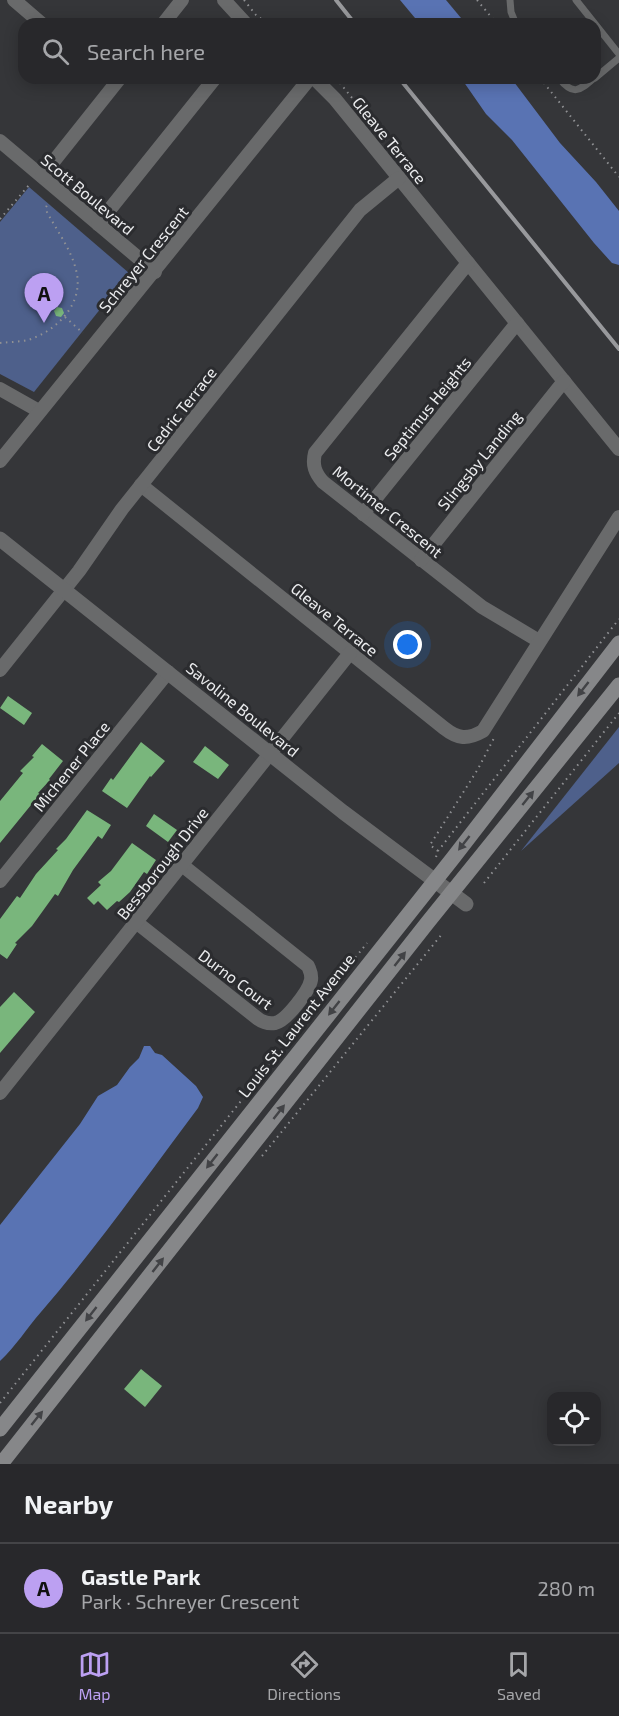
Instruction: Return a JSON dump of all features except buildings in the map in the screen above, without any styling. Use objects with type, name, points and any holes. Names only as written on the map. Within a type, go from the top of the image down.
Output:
[{"type":"main road","name":"Louis St. Laurent Avenue","points":[[0,1429],[435,880],[619,643]]},
{"type":"main road","points":[[1,1464],[619,685]]},
{"type":"street","points":[[14,0],[32,5]]},
{"type":"street","points":[[168,18],[182,0]]},
{"type":"street","points":[[224,0],[240,18]]},
{"type":"street","points":[[42,176],[111,84]]},
{"type":"street","points":[[98,224],[210,84]]},
{"type":"street","name":"Schreyer Crescent","points":[[0,461],[307,84]]},
{"type":"street","name":"Gleave Terrace","points":[[319,84],[335,99],[619,449]]},
{"type":"street","name":"Scott Boulevard","points":[[2,145],[155,272]]},
{"type":"street","name":"Cedric Terrace","points":[[0,670],[79,571],[122,509],[360,210],[399,178]]},
{"type":"street","name":"Mortimer Crescent","points":[[468,263],[315,453],[314,465],[316,475],[421,560],[482,607],[539,641]]},
{"type":"street","name":"Septimus Heights","points":[[363,514],[517,323]]},
{"type":"street","name":"Slingsby Landing","points":[[421,560],[564,381]]},
{"type":"street","points":[[0,389],[39,411]]},
{"type":"street","name":"Gleave Terrace","points":[[141,485],[453,734],[464,738],[483,731],[619,517]]},
{"type":"street","name":"Savoline Boulevard","points":[[0,539],[343,812],[466,904]]},
{"type":"street","name":"Bessborough Drive","points":[[0,1093],[5,1078],[136,922],[350,652]]},
{"type":"street","name":"Michener Place","points":[[0,881],[168,672]]},
{"type":"street","name":"Durno Court","points":[[136,922],[264,1023],[282,1020],[308,989],[312,974],[303,960],[182,865]]},
{"type":"lane","points":[[510,0],[514,18]]},
{"type":"lane","points":[[576,0],[590,18]]},
{"type":"lane","points":[[601,33],[619,56],[601,72]]},
{"type":"lane","points":[[563,84],[566,88],[576,90],[587,84]]},
{"type":"path","points":[[244,0],[260,18]]},
{"type":"path","points":[[477,0],[492,18]]},
{"type":"path","points":[[545,84],[619,177]]},
{"type":"path","points":[[0,219],[28,185]]},
{"type":"path","points":[[0,343],[29,340],[49,330],[65,317],[77,293],[78,279],[69,249],[48,212],[46,207],[49,202]]},
{"type":"path","points":[[65,317],[83,333]]},
{"type":"path","points":[[436,857],[438,851],[619,619]]},
{"type":"path","points":[[484,883],[619,713]]},
{"type":"path","points":[[438,851],[430,845],[478,769],[497,732]]},
{"type":"path","points":[[0,1403],[368,942]]},
{"type":"shaded area","points":[[400,0],[446,0],[461,18],[415,18]]},
{"type":"shaded area","points":[[465,84],[516,84],[560,143],[619,211],[619,265],[612,263],[594,243],[512,140],[486,114]]},
{"type":"shaded area","points":[[29,187],[129,273],[34,392],[0,374],[0,222]]},
{"type":"shaded area","points":[[619,727],[619,763],[521,851]]},
{"type":"shaded area","points":[[144,1046],[150,1046],[155,1053],[162,1055],[196,1086],[203,1097],[198,1108],[82,1262],[0,1361],[0,1225],[80,1124],[98,1096],[117,1085],[139,1058]]},
{"type":"railway","points":[[336,0],[350,18]]},
{"type":"railway","points":[[404,84],[619,349]]},
{"type":"place","name":"Gastle Park","points":[[44,323]]}]
